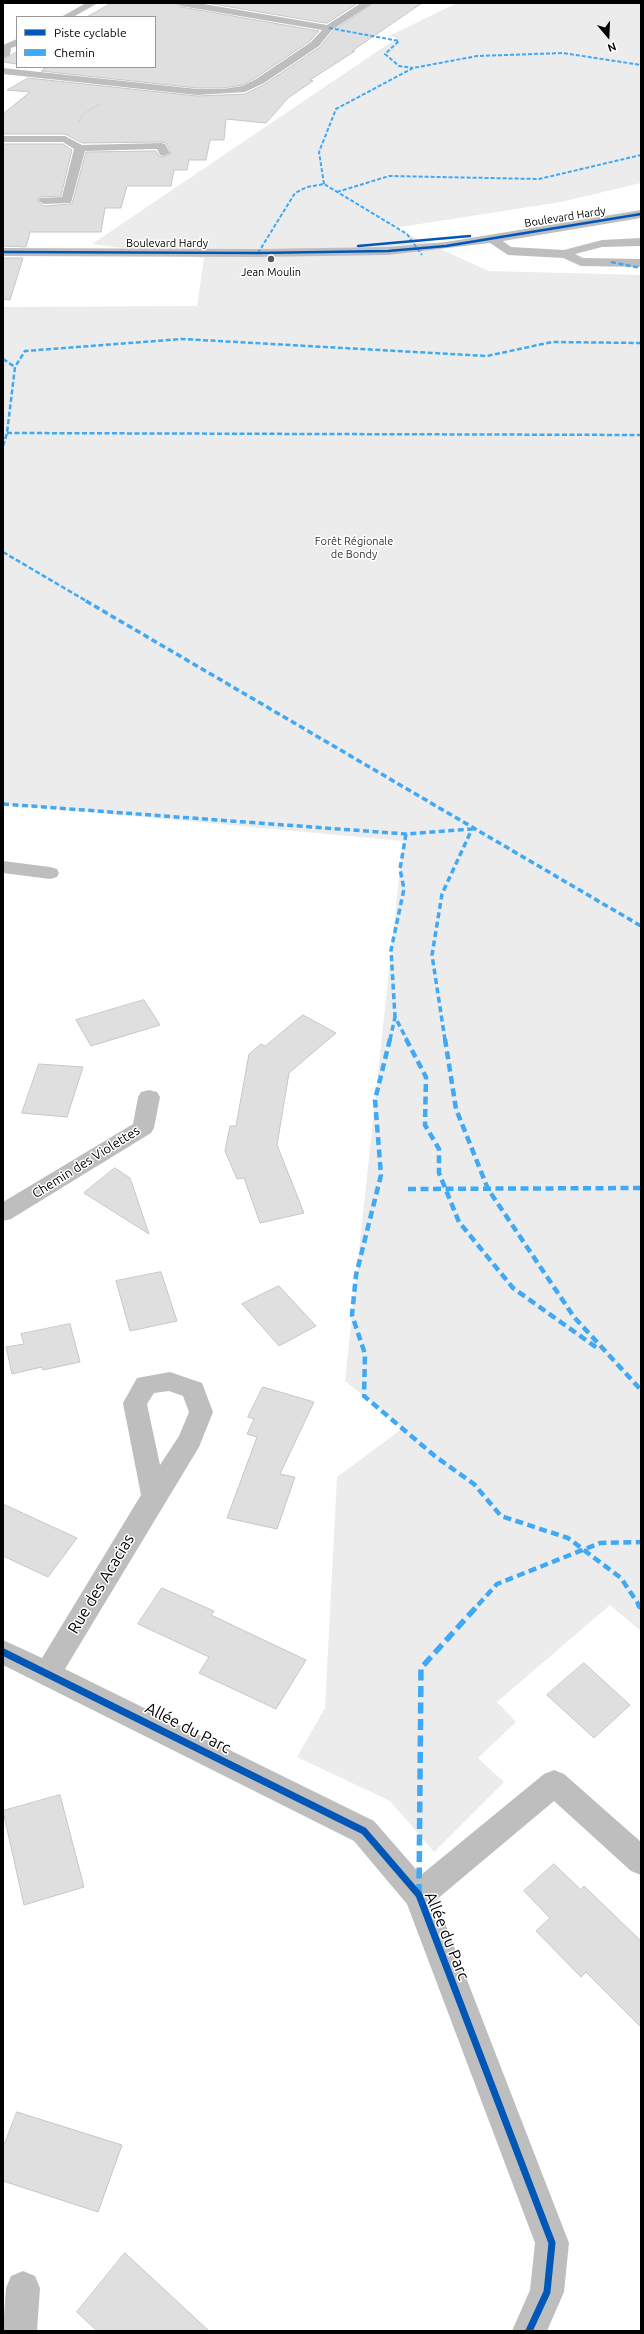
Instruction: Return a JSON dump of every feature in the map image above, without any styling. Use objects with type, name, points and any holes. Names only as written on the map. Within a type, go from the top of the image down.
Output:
[{"type":"street","points":[[68,16],[93,3]]},
{"type":"street","points":[[181,3],[329,28]]},
{"type":"street","points":[[3,71],[197,92],[223,92],[245,89],[297,57],[315,44],[329,28],[353,11],[368,3]]},
{"type":"street","points":[[4,50],[16,43]]},
{"type":"street","points":[[80,79],[92,71]]},
{"type":"street","points":[[3,139],[65,139],[80,148],[161,146],[164,153]]},
{"type":"street","points":[[44,200],[67,201],[80,148]]},
{"type":"street","name":"Boulevard Hardy","points":[[3,252],[332,252],[360,248],[491,238],[547,232],[641,214]]},
{"type":"street","points":[[491,238],[508,250],[565,254],[581,262],[641,263]]},
{"type":"street","points":[[565,254],[579,248],[625,240],[641,242]]},
{"type":"street","points":[[3,867],[50,873]]},
{"type":"street","name":"Chemin des Violettes","points":[[3,1213],[143,1128],[149,1097]]},
{"type":"street","name":"Rue des Acacias","points":[[48,1673],[154,1496]]},
{"type":"street","name":"Allée du Parc","points":[[3,1652],[364,1831],[419,1895],[552,2243],[547,2292],[529,2331]]},
{"type":"street","points":[[419,1895],[554,1783],[641,1861]]},
{"type":"street","points":[[20,2331],[23,2288]]},
{"type":"green space","name":"Forêt Régionale de Bondy","points":[[457,3],[641,3],[641,183],[561,202],[394,228],[489,271],[641,275],[641,1631],[610,1605],[497,1702],[516,1722],[478,1758],[504,1782],[434,1852],[390,1801],[297,1757],[325,1708],[337,1477],[403,1428],[345,1381],[403,841],[3,804],[3,307],[197,306],[204,258],[92,244],[397,38],[389,36]]},
{"type":"building","points":[[112,3],[175,3],[181,7],[319,31],[310,41],[255,78],[242,85],[223,88],[197,88],[41,71],[45,68],[156,68],[156,16],[89,16]]},
{"type":"building","points":[[207,3],[358,3],[327,23]]},
{"type":"building","points":[[374,3],[422,3],[352,51],[355,51],[310,80],[313,81],[288,98],[266,123],[226,119],[224,140],[210,140],[206,160],[189,160],[187,170],[174,170],[171,186],[127,186],[121,208],[105,208],[101,232],[30,232],[26,247],[3,246],[3,144],[63,144],[72,150],[61,196],[39,197],[37,201],[44,206],[72,204],[86,152],[156,151],[159,156],[164,157],[171,153],[166,143],[161,142],[82,143],[65,134],[3,134],[3,114],[30,92],[7,90],[28,78],[197,96],[245,94],[265,84],[320,47],[333,31]]},
{"type":"building","points":[[16,53],[16,64],[3,62],[3,60]]},
{"type":"building","points":[[3,258],[23,258],[10,300],[3,299]]},
{"type":"building","points":[[144,1000],[160,1025],[91,1046],[76,1020]]},
{"type":"building","points":[[303,1015],[336,1033],[289,1073],[277,1145],[304,1213],[260,1223],[244,1178],[237,1179],[225,1151],[230,1126],[236,1126],[249,1054],[261,1044],[265,1046]]},
{"type":"building","points":[[39,1064],[83,1067],[67,1117],[22,1113]]},
{"type":"building","points":[[115,1168],[130,1178],[149,1234],[84,1193]]},
{"type":"building","points":[[161,1272],[177,1321],[130,1331],[116,1281]]},
{"type":"building","points":[[279,1286],[316,1326],[279,1346],[242,1304]]},
{"type":"building","points":[[70,1324],[80,1362],[43,1370],[42,1367],[12,1374],[6,1347],[24,1344],[21,1334]]},
{"type":"building","points":[[263,1387],[314,1402],[280,1474],[295,1477],[277,1529],[227,1518],[257,1437],[247,1434],[254,1419],[248,1417]]},
{"type":"building","points":[[3,1504],[77,1538],[48,1577],[3,1556]]},
{"type":"building","points":[[162,1588],[214,1611],[211,1615],[306,1660],[276,1709],[199,1673],[209,1657],[138,1624]]},
{"type":"building","points":[[584,1663],[630,1705],[594,1738],[547,1695]]},
{"type":"building","points":[[60,1795],[84,1887],[24,1905],[3,1811]]},
{"type":"building","points":[[554,1864],[581,1890],[584,1886],[641,1941],[641,2027],[586,1972],[581,1977],[536,1931],[550,1918],[524,1891]]},
{"type":"building","points":[[17,2112],[122,2145],[98,2212],[3,2181],[3,2148]]},
{"type":"building","points":[[125,2253],[209,2331],[97,2331],[77,2312]]},
{"type":"marked path","points":[[329,28],[399,41],[385,54],[399,66],[413,68]]},
{"type":"marked path","points":[[324,184],[319,152],[336,109],[413,68],[477,56],[563,53],[641,65]]},
{"type":"marked path","points":[[337,192],[389,176],[539,179],[641,155]]},
{"type":"marked path","points":[[258,253],[295,193],[307,187],[324,184],[407,234],[414,241],[422,255]]},
{"type":"marked path","points":[[611,262],[641,268]]},
{"type":"marked path","points":[[3,446],[7,433],[15,367],[25,351],[182,339],[487,356],[552,342],[641,343]]},
{"type":"marked path","points":[[3,359],[15,367]]},
{"type":"marked path","points":[[7,433],[641,435]]},
{"type":"marked path","points":[[3,552],[641,926]]},
{"type":"marked path","points":[[3,804],[406,834],[472,829],[442,894],[432,955],[456,1109],[488,1189],[574,1317],[641,1390]]},
{"type":"marked path","points":[[406,834],[400,869],[404,889],[400,915],[391,950],[395,1017],[426,1077],[425,1125],[439,1149],[439,1173],[459,1222],[513,1288],[600,1350]]},
{"type":"marked path","points":[[395,1017],[375,1100],[381,1175],[356,1275],[352,1315],[365,1354],[364,1396],[436,1457],[474,1484],[501,1516],[568,1538],[621,1578],[641,1608]]},
{"type":"marked path","points":[[408,1189],[641,1188]]},
{"type":"marked path","points":[[419,1895],[421,1668],[497,1584],[600,1543],[641,1542]]},
{"type":"cycle path","points":[[3,252],[258,253],[388,251],[446,246],[547,231],[641,214]]},
{"type":"cycle path","points":[[358,246],[470,236]]},
{"type":"cycle path","points":[[3,1652],[364,1831],[419,1895],[552,2243],[547,2292],[529,2331]]},
{"type":"place","name":"Jean Moulin","points":[[271,259]]}]
